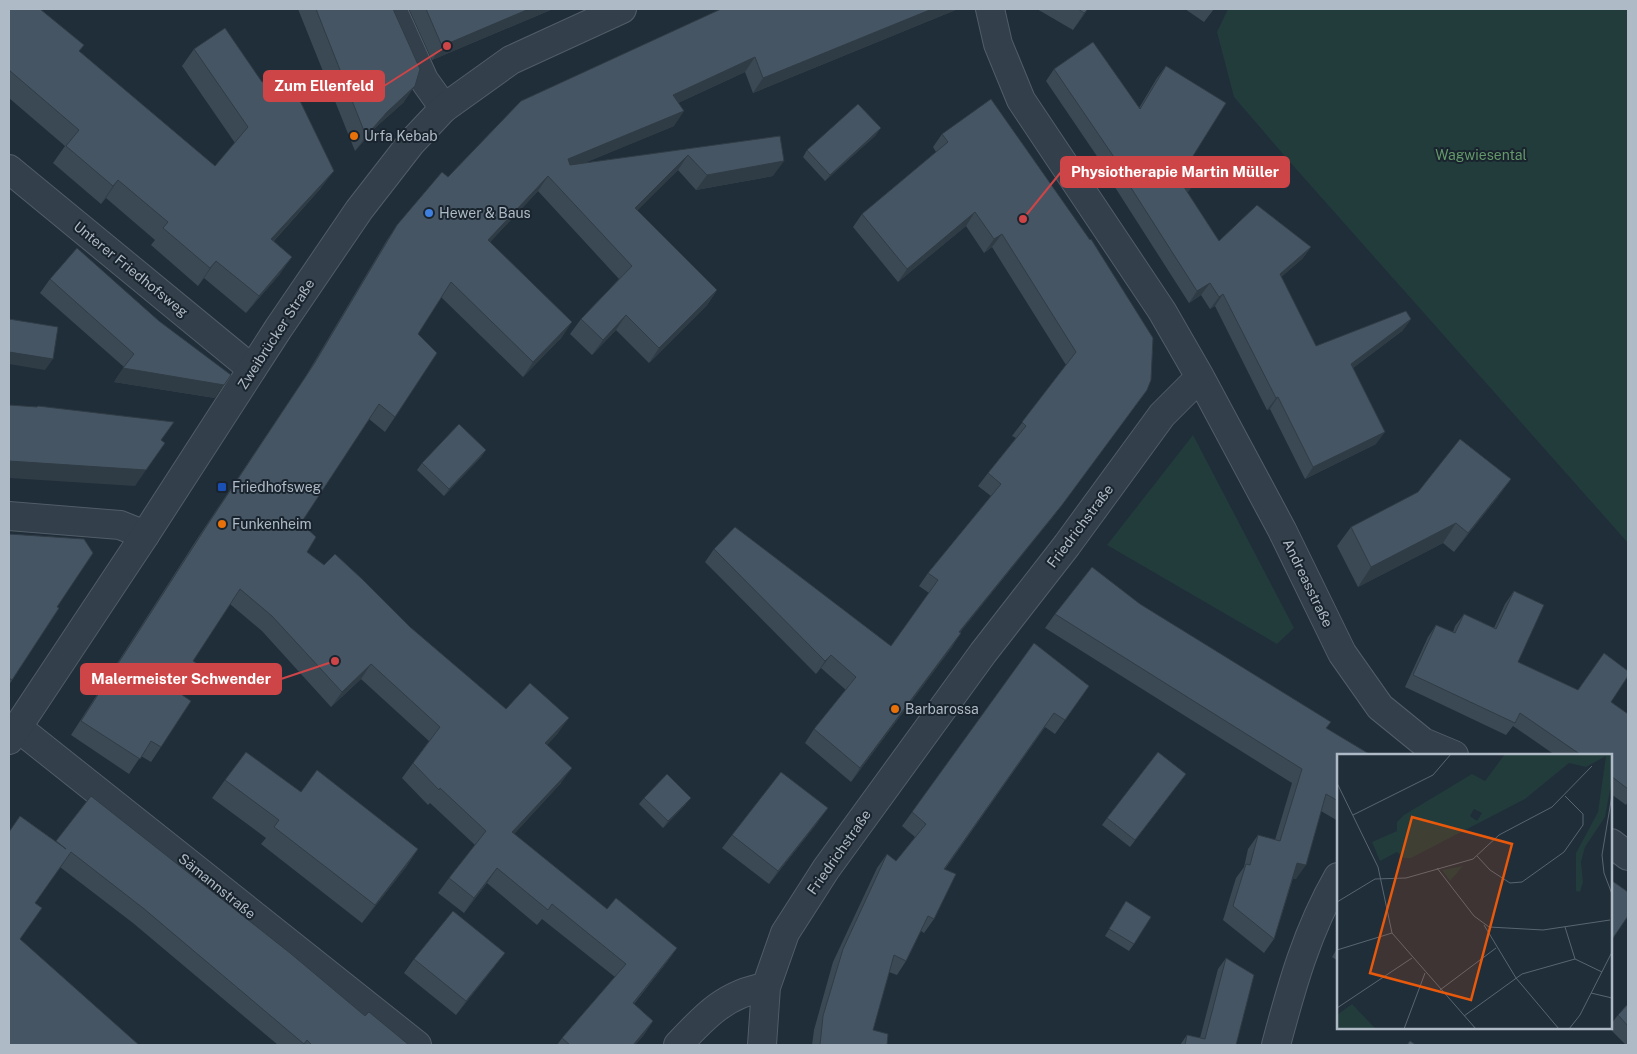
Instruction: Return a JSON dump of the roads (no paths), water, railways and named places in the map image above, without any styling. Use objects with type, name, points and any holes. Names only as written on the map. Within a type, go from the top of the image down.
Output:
[{"type":"street","points":[[392,9],[424,80],[444,108]]},
{"type":"street","name":"Zweibrücker Straße","points":[[13,733],[145,535],[278,329],[359,210],[411,143],[444,108],[510,60],[622,9]]},
{"type":"street","points":[[990,9],[998,44],[1021,100],[1162,311],[1200,377]]},
{"type":"street","name":"Unterer Friedhofsweg","points":[[9,169],[252,369]]},
{"type":"street","name":"Andreasstraße","points":[[1200,377],[1282,530],[1342,653],[1380,707],[1419,749],[1448,754]]},
{"type":"street","name":"Friedrichstraße","points":[[762,1045],[766,987],[785,933],[826,869],[982,653],[1067,545],[1162,415],[1200,377]]},
{"type":"street","points":[[9,516],[120,525],[145,535]]},
{"type":"street","name":"Sämannstraße","points":[[13,733],[417,1045]]},
{"type":"street","points":[[1612,844],[1628,856]]},
{"type":"street","points":[[1276,1045],[1295,974],[1322,906],[1337,879]]},
{"type":"street","points":[[678,1045],[702,1020],[728,999],[750,989],[766,987]]},
{"type":"place","name":"Zum Ellenfeld","points":[[447,46]]},
{"type":"place","name":"Urfa Kebab","points":[[354,136]]},
{"type":"place","name":"Hewer & Baus","points":[[429,213]]},
{"type":"place","name":"Physiotherapie Martin Müller","points":[[1023,219]]},
{"type":"place","name":"Friedhofsweg","points":[[222,487]]},
{"type":"place","name":"Funkenheim","points":[[222,524]]},
{"type":"place","name":"Malermeister Schwender","points":[[335,661]]},
{"type":"place","name":"Barbarossa","points":[[895,709]]},
{"type":"park label","name":"Wagwiesental","points":[[1481,155]]}]
